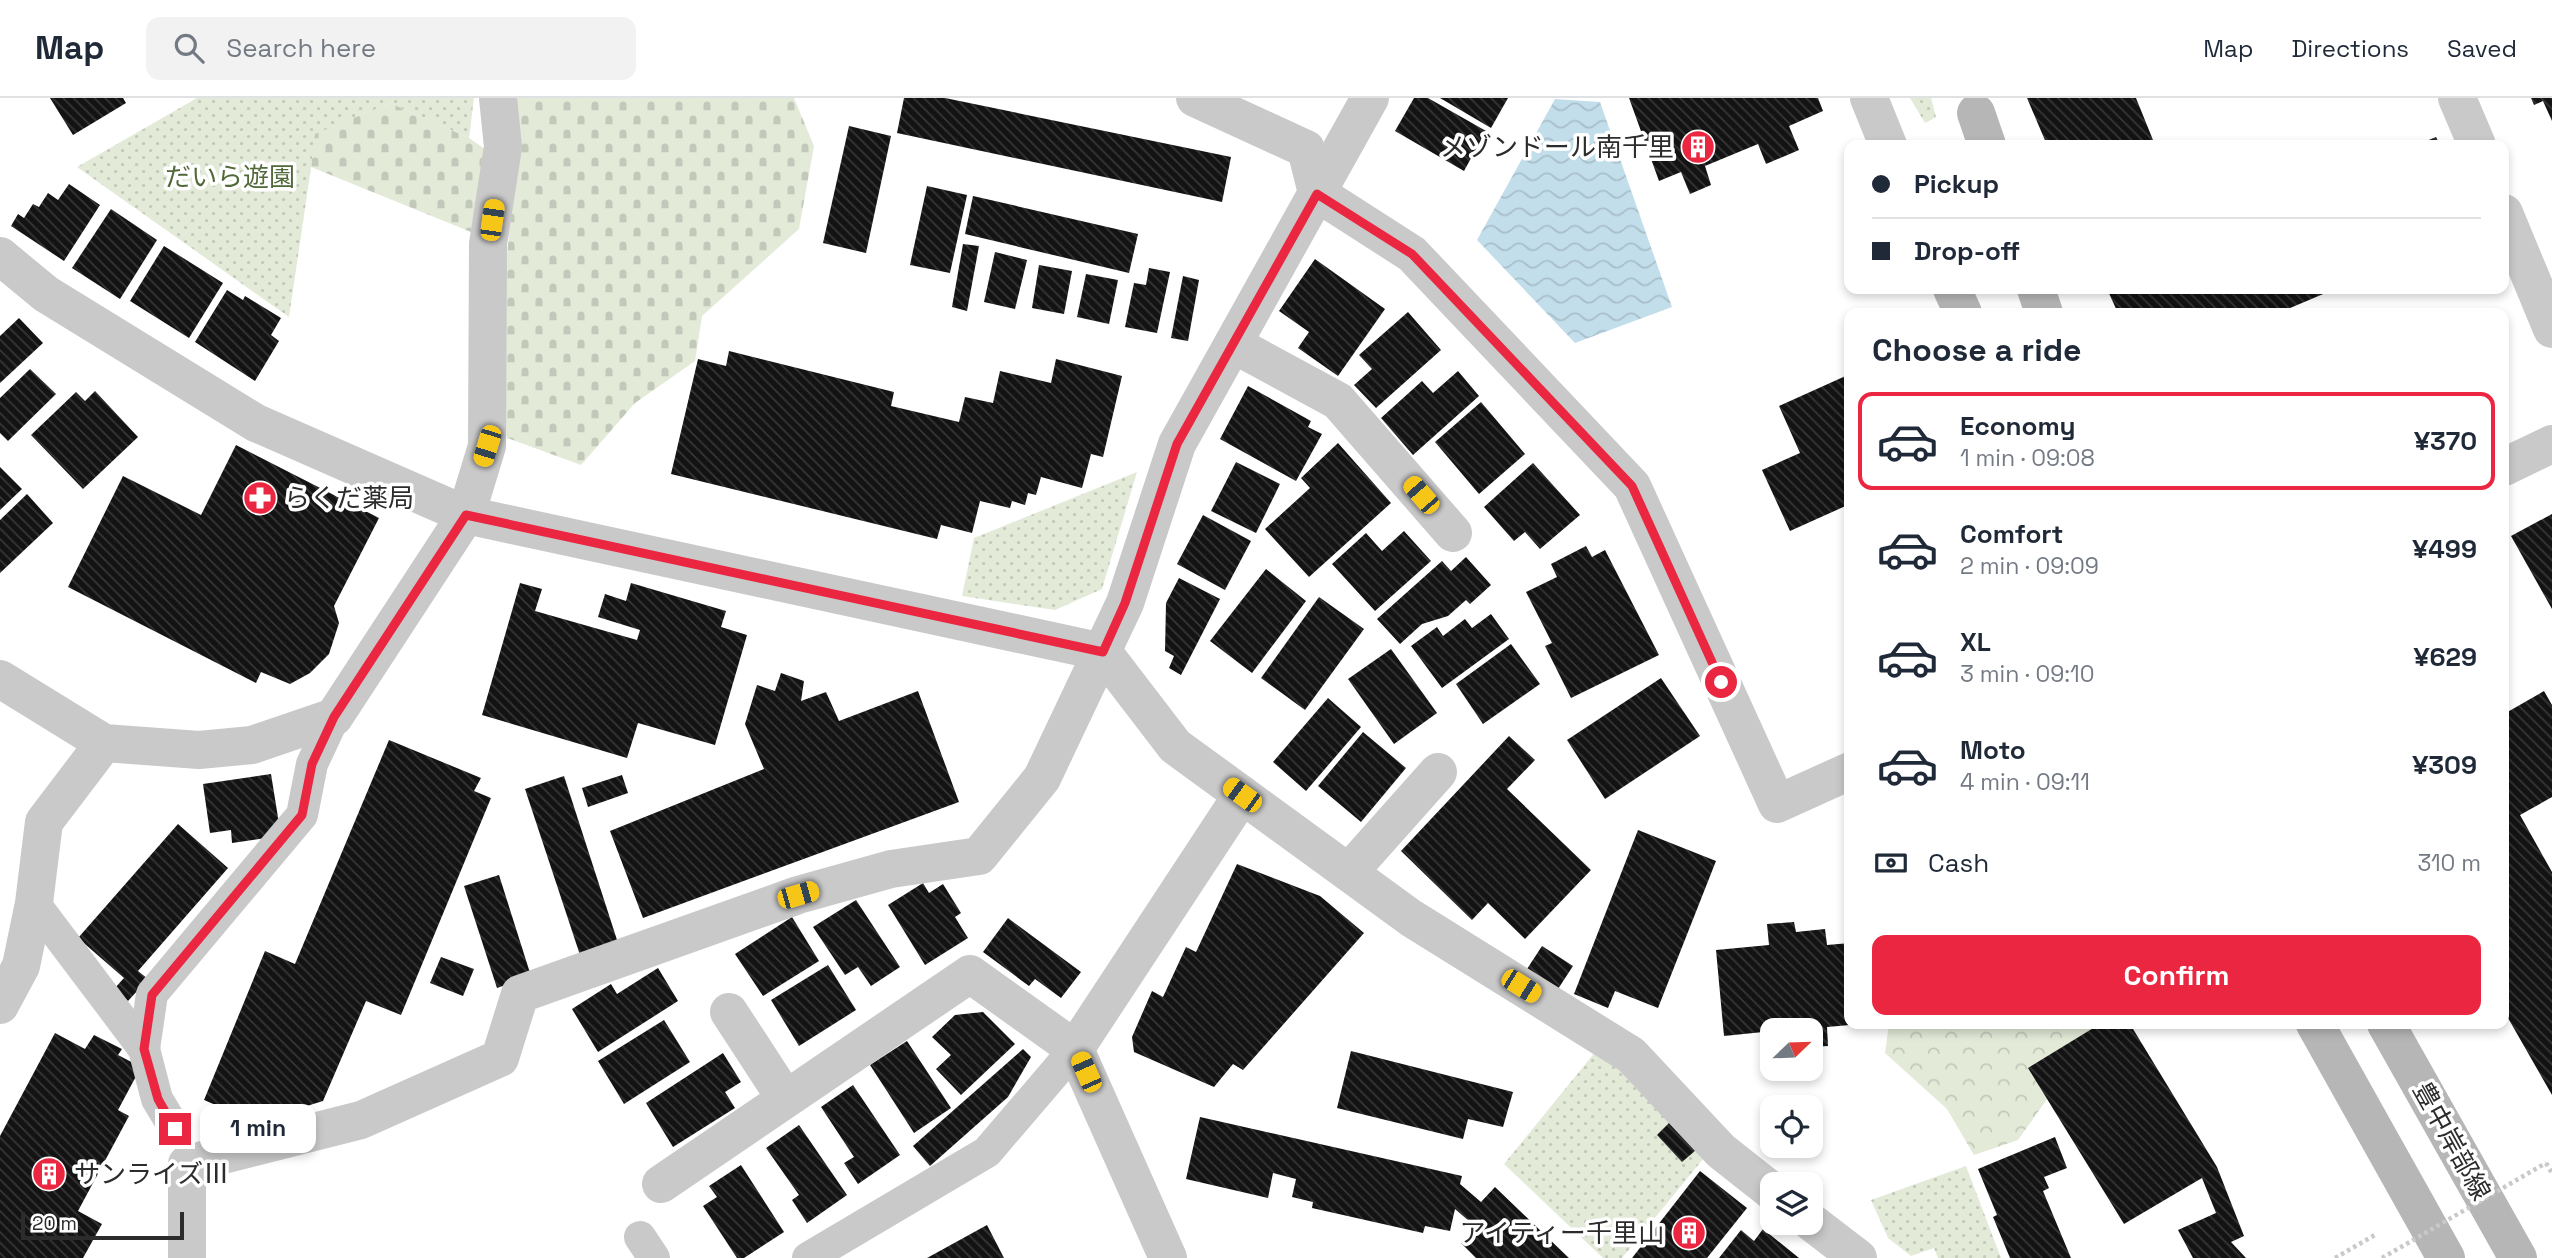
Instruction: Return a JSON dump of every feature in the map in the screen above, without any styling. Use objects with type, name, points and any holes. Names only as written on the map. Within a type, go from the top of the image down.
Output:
[{"type":"street","points":[[0,678],[104,743],[199,750],[252,745],[334,717],[466,515],[487,446],[488,244],[503,147],[498,98]]},
{"type":"street","points":[[1195,98],[1306,149],[1317,194],[1412,254],[1632,486],[1777,804],[1844,774]]},
{"type":"street","points":[[187,1258],[182,1146],[361,1120],[500,1058],[520,994],[798,895],[891,869],[979,856],[1042,778],[1125,603],[1177,444],[1370,98]]},
{"type":"street","points":[[1869,98],[1886,140]]},
{"type":"street","points":[[2457,98],[2475,140]]},
{"type":"street","points":[[2509,225],[2552,330]]},
{"type":"street","points":[[0,256],[46,294],[256,423],[466,515],[1103,652],[1175,746],[1412,918],[1631,1055],[1721,1151],[1760,1182]]},
{"type":"street","points":[[1233,344],[1338,401],[1453,533]]},
{"type":"street","points":[[2509,465],[2552,444]]},
{"type":"street","points":[[0,1004],[21,966],[34,903],[44,822],[104,743]]},
{"type":"street","points":[[1349,873],[1438,772]]},
{"type":"street","points":[[1075,1049],[1242,795]]},
{"type":"street","points":[[661,1184],[970,974],[1075,1049],[1168,1258]]},
{"type":"street","points":[[729,1012],[785,1098]]},
{"type":"street","points":[[2318,1029],[2446,1258]]},
{"type":"street","name":"豊中岸部線","points":[[2389,1029],[2518,1258]]},
{"type":"street","points":[[1823,1231],[1858,1258]]},
{"type":"lane","points":[[144,1049],[152,995],[302,815],[312,764],[334,717]]},
{"type":"lane","points":[[34,903],[144,1049],[158,1099],[182,1146]]},
{"type":"lane","points":[[808,1258],[987,1152],[1075,1049]]},
{"type":"path","points":[[2382,1258],[2546,1163],[2552,1173]]},
{"type":"path","points":[[2335,1258],[2375,1235]]},
{"type":"green space","name":"だいら遊園","points":[[197,98],[474,98],[469,138],[390,103],[316,134],[289,317],[77,167]]},
{"type":"green space","points":[[515,98],[794,98],[814,146],[799,229],[702,316],[695,361],[635,403],[581,465],[507,438],[499,341],[517,148]]},
{"type":"green space","points":[[1910,98],[1931,98],[1936,117],[1925,123]]},
{"type":"green space","points":[[390,103],[469,138],[485,149],[471,232],[311,167],[315,134]]},
{"type":"green space","points":[[1137,472],[1102,589],[1055,610],[962,596],[974,538]]},
{"type":"green space","points":[[1888,1029],[2097,1029],[2055,1060],[2057,1085],[2018,1140],[1974,1155],[1947,1109],[1885,1053]]},
{"type":"green space","points":[[1596,1051],[1623,1064],[1708,1153],[1622,1258],[1603,1258],[1504,1164]]},
{"type":"green space","points":[[1966,1166],[2001,1258],[1938,1258],[1934,1248],[1911,1256],[1888,1238],[1871,1200]]},
{"type":"water","points":[[1555,99],[1600,102],[1672,307],[1575,343],[1477,240]]},
{"type":"building","points":[[50,98],[123,98],[126,103],[73,135]]},
{"type":"building","points":[[904,98],[945,98],[1231,157],[1222,202],[897,133]]},
{"type":"building","points":[[1414,98],[1428,98],[1486,131],[1464,171],[1395,131]]},
{"type":"building","points":[[1440,98],[1508,98],[1491,128]]},
{"type":"building","name":"メゾンドール南千里","points":[[1629,98],[1818,98],[1823,111],[1789,126],[1799,150],[1766,164],[1758,144],[1705,166],[1711,185],[1690,194],[1681,172],[1659,181]]},
{"type":"building","points":[[2027,98],[2136,98],[2153,140],[2045,140]]},
{"type":"building","points":[[2531,98],[2552,98],[2552,121],[2543,101],[2534,105]]},
{"type":"building","points":[[849,126],[891,136],[866,253],[823,243]]},
{"type":"building","points":[[69,184],[100,205],[64,261],[11,226],[18,214],[24,218],[33,204],[39,207],[48,193],[58,200]]},
{"type":"building","points":[[927,186],[967,195],[950,273],[910,265]]},
{"type":"building","points":[[973,196],[1138,234],[1129,273],[965,234]]},
{"type":"building","points":[[111,209],[157,240],[120,299],[72,268]]},
{"type":"building","points":[[963,244],[979,246],[967,311],[952,307]]},
{"type":"building","points":[[164,246],[223,283],[189,338],[130,301]]},
{"type":"building","points":[[995,252],[1027,260],[1015,309],[984,302]]},
{"type":"building","points":[[1315,259],[1385,309],[1338,376],[1298,348],[1309,332],[1279,311]]},
{"type":"building","points":[[1039,265],[1072,271],[1064,314],[1032,308]]},
{"type":"building","points":[[1149,268],[1170,272],[1157,333],[1125,327],[1134,283],[1146,285]]},
{"type":"building","points":[[1086,274],[1118,280],[1109,324],[1077,317]]},
{"type":"building","points":[[1183,276],[1199,280],[1188,341],[1171,338]]},
{"type":"building","points":[[227,290],[243,300],[245,296],[281,318],[271,335],[279,341],[255,381],[195,342]]},
{"type":"building","points":[[2109,294],[2323,294],[2290,308],[2116,308]]},
{"type":"building","points":[[1408,312],[1441,350],[1376,408],[1354,385],[1372,369],[1359,355]]},
{"type":"building","points":[[19,318],[43,343],[0,383],[0,336]]},
{"type":"building","points":[[729,351],[894,392],[891,406],[959,422],[965,397],[993,403],[1000,371],[1051,383],[1056,359],[1122,376],[1103,457],[1091,454],[1082,488],[1041,477],[1036,495],[1028,493],[1025,505],[1012,501],[1010,508],[980,501],[972,533],[941,525],[937,539],[671,474],[698,359],[726,366]]},
{"type":"building","points":[[30,369],[56,394],[8,441],[0,433],[0,398]]},
{"type":"building","points":[[1458,371],[1479,396],[1413,455],[1381,418],[1422,381],[1433,393]]},
{"type":"building","points":[[1844,377],[1844,507],[1790,531],[1762,470],[1800,453],[1779,406]]},
{"type":"building","points":[[1248,386],[1311,421],[1308,427],[1322,434],[1296,481],[1220,439]]},
{"type":"building","points":[[95,391],[138,437],[83,489],[31,435],[76,392],[85,401]]},
{"type":"building","points":[[1481,402],[1525,454],[1479,494],[1435,442]]},
{"type":"building","points":[[1338,443],[1391,503],[1309,577],[1265,529],[1310,488],[1301,478]]},
{"type":"building","points":[[236,445],[379,518],[334,606],[339,623],[329,654],[310,673],[290,684],[261,672],[256,683],[68,587],[123,476],[201,515]]},
{"type":"building","points":[[1236,462],[1280,484],[1256,533],[1211,511]]},
{"type":"building","points":[[1533,463],[1580,515],[1540,549],[1525,532],[1514,541],[1484,507]]},
{"type":"building","points":[[0,467],[22,489],[0,510]]},
{"type":"building","points":[[27,494],[53,523],[0,573],[0,520]]},
{"type":"building","points":[[2552,514],[2552,609],[2511,536]]},
{"type":"building","points":[[1203,515],[1251,541],[1225,590],[1177,564]]},
{"type":"building","points":[[1404,531],[1431,561],[1375,611],[1332,564],[1366,533],[1382,551]]},
{"type":"building","points":[[1586,546],[1592,557],[1605,550],[1659,655],[1571,698],[1545,646],[1552,643],[1526,592],[1557,577],[1551,564]]},
{"type":"building","points":[[1466,557],[1491,585],[1470,604],[1466,600],[1448,616],[1422,624],[1400,644],[1377,619],[1442,561],[1451,571]]},
{"type":"building","points":[[1266,569],[1306,601],[1252,673],[1210,641]]},
{"type":"building","points":[[1179,578],[1220,599],[1181,675],[1169,668],[1174,656],[1165,651],[1166,603]]},
{"type":"building","points":[[520,583],[542,589],[535,611],[637,640],[640,630],[598,617],[605,594],[626,601],[631,583],[726,611],[721,627],[747,635],[715,745],[638,723],[627,758],[482,715]]},
{"type":"building","points":[[1319,597],[1364,629],[1305,710],[1261,678]]},
{"type":"building","points":[[1491,614],[1509,639],[1442,688],[1411,646],[1437,627],[1443,636],[1465,619],[1472,628]]},
{"type":"building","points":[[1511,644],[1540,684],[1483,724],[1456,684]]},
{"type":"building","points":[[1391,649],[1437,713],[1394,744],[1348,679]]},
{"type":"building","points":[[781,673],[804,681],[801,701],[826,692],[839,721],[918,691],[959,802],[643,918],[610,831],[764,769],[745,724],[757,685],[775,691]]},
{"type":"building","points":[[1661,678],[1700,736],[1605,799],[1567,740]]},
{"type":"building","points":[[2544,691],[2552,705],[2552,797],[2520,815],[2552,872],[2552,1095],[2509,1020],[2509,711]]},
{"type":"building","points":[[1328,698],[1361,727],[1306,791],[1273,762]]},
{"type":"building","points":[[1363,732],[1406,768],[1361,822],[1318,786]]},
{"type":"building","points":[[1509,736],[1535,760],[1507,789],[1591,870],[1525,939],[1488,903],[1472,920],[1401,851]]},
{"type":"building","points":[[389,740],[481,778],[474,791],[491,798],[401,1015],[366,1001],[323,1101],[255,1122],[204,1100],[265,951],[295,964]]},
{"type":"building","points":[[271,774],[281,836],[232,843],[231,830],[210,833],[203,784]]},
{"type":"building","points":[[622,775],[628,793],[588,807],[582,788]]},
{"type":"building","points":[[564,776],[618,943],[580,955],[525,789]]},
{"type":"building","points":[[178,824],[228,868],[138,971],[148,979],[128,1001],[114,989],[124,978],[78,938]]},
{"type":"building","points":[[1638,830],[1716,861],[1658,1008],[1615,991],[1608,1008],[1574,994]]},
{"type":"building","points":[[1237,864],[1320,896],[1364,933],[1243,1070],[1233,1064],[1214,1087],[1134,1052],[1132,1037],[1152,991],[1163,997],[1186,947],[1196,952]]},
{"type":"building","points":[[499,875],[531,976],[497,988],[464,886]]},
{"type":"building","points":[[923,883],[929,893],[943,884],[961,913],[955,917],[968,938],[925,965],[888,905]]},
{"type":"building","points":[[856,900],[900,967],[871,986],[858,967],[845,975],[813,927]]},
{"type":"building","points":[[792,917],[819,961],[763,996],[735,954]]},
{"type":"building","points":[[1008,918],[1081,972],[1061,998],[1035,979],[1029,986],[983,952]]},
{"type":"building","points":[[1794,922],[1796,932],[1825,929],[1827,945],[1844,944],[1844,1026],[1827,1027],[1828,1046],[1824,1046],[1824,1018],[1760,1018],[1760,1032],[1724,1036],[1716,950],[1769,945],[1767,924]]},
{"type":"building","points":[[1542,946],[1573,966],[1558,989],[1527,969]]},
{"type":"building","points":[[441,957],[474,969],[463,996],[430,983]]},
{"type":"building","points":[[828,965],[856,1010],[799,1046],[771,1000]]},
{"type":"building","points":[[658,968],[678,1001],[598,1052],[572,1009],[611,984],[617,994]]},
{"type":"building","points":[[983,1012],[1015,1044],[961,1095],[936,1069],[951,1055],[932,1037],[955,1015]]},
{"type":"building","points":[[664,1020],[690,1062],[624,1104],[598,1061]]},
{"type":"building","points":[[2092,1029],[2133,1029],[2217,1167],[2244,1236],[2231,1242],[2246,1258],[2193,1258],[2178,1230],[2216,1213],[2202,1178],[2124,1224],[2028,1068]]},
{"type":"building","name":"サンライズⅢ","points":[[55,1033],[85,1049],[94,1035],[122,1049],[118,1055],[141,1067],[118,1110],[129,1116],[78,1211],[102,1224],[83,1258],[0,1258],[0,1136]]},
{"type":"building","points":[[907,1041],[951,1108],[914,1133],[870,1065]]},
{"type":"building","points":[[1023,1049],[1031,1057],[1008,1097],[930,1166],[913,1146]]},
{"type":"building","points":[[1351,1051],[1513,1092],[1503,1127],[1468,1119],[1463,1139],[1337,1108]]},
{"type":"building","points":[[723,1053],[741,1082],[725,1092],[735,1108],[673,1147],[646,1103]]},
{"type":"building","points":[[853,1085],[900,1155],[858,1184],[844,1163],[854,1157],[821,1107]]},
{"type":"building","points":[[1200,1117],[1462,1176],[1460,1184],[1481,1202],[1495,1187],[1569,1258],[1476,1258],[1461,1243],[1476,1227],[1455,1209],[1450,1231],[1425,1226],[1423,1233],[1312,1208],[1313,1202],[1292,1197],[1296,1179],[1273,1173],[1268,1198],[1186,1179]]},
{"type":"building","points":[[1670,1122],[1696,1150],[1682,1162],[1657,1135]]},
{"type":"building","points":[[799,1125],[847,1195],[807,1223],[792,1200],[799,1195],[766,1148]]},
{"type":"building","points":[[2055,1137],[2067,1168],[2044,1177],[2049,1188],[2043,1191],[2071,1258],[2010,1258],[1993,1217],[1997,1215],[1978,1169]]},
{"type":"building","points":[[741,1165],[784,1232],[744,1258],[737,1258],[703,1206],[717,1197],[709,1186]]},
{"type":"building","name":"アイティー千里山","points":[[1700,1171],[1747,1208],[1707,1258],[1632,1258]]},
{"type":"building","points":[[987,1225],[1004,1258],[927,1258]]},
{"type":"building","points":[[1741,1230],[1754,1241],[1760,1233],[1770,1235],[1799,1258],[1719,1258]]},
{"type":"place","name":"メゾンドール南千里","points":[[1698,147]]},
{"type":"place","name":"らくだ薬局","points":[[260,498]]},
{"type":"place","name":"サンライズⅢ","points":[[49,1174]]},
{"type":"place","name":"アイティー千里山","points":[[1689,1233]]},
{"type":"route","points":[[175,1129],[158,1099],[144,1049],[152,995],[302,815],[312,764],[334,717],[466,515],[1103,652],[1125,603],[1177,444],[1317,194],[1412,254],[1632,486],[1721,682]]}]
